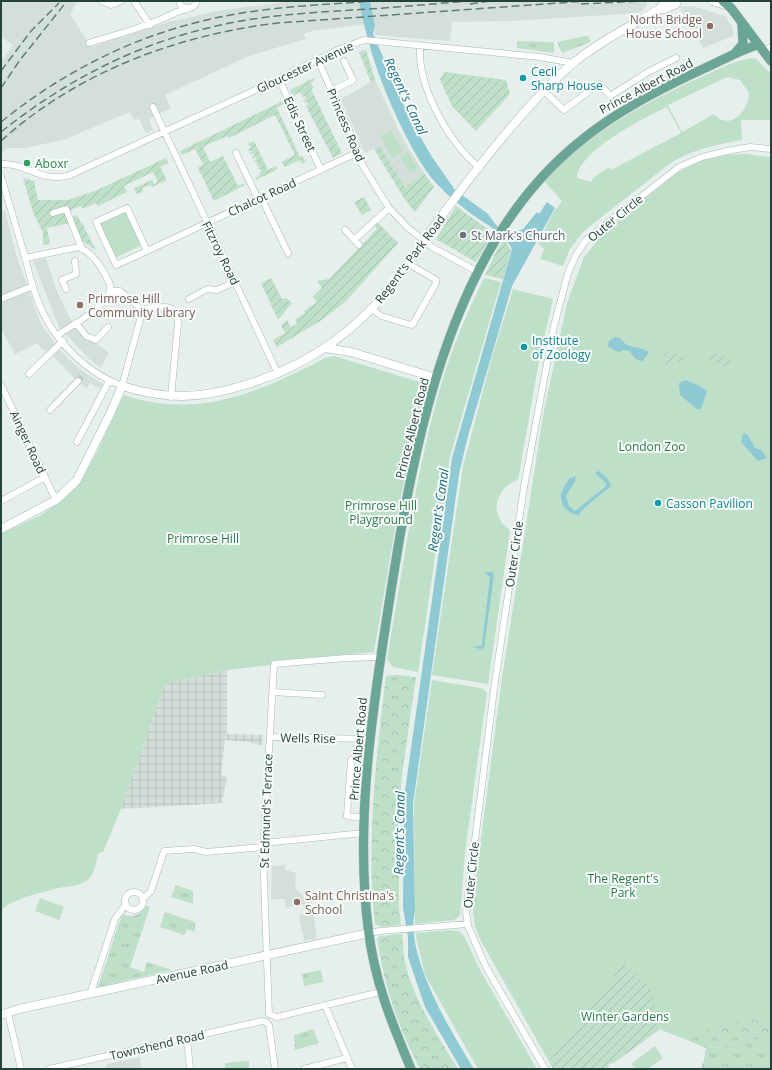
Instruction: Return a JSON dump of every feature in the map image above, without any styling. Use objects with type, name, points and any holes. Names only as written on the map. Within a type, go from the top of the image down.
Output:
[{"type":"main road","points":[[728,4],[771,60]]},
{"type":"main road","points":[[730,56],[742,46],[744,36],[742,24]]},
{"type":"main road","name":"Prince Albert Road","points":[[411,1069],[380,992],[368,933],[365,889],[364,818],[370,739],[381,657],[409,492],[436,378],[478,272],[501,232],[521,203],[547,170],[586,135],[645,97],[730,56],[744,55],[763,48]]},
{"type":"street","points":[[102,1],[111,5],[121,1]]},
{"type":"street","points":[[134,1],[150,25]]},
{"type":"street","points":[[89,43],[150,25],[175,13],[195,6],[197,1]]},
{"type":"street","points":[[573,63],[659,9],[667,1]]},
{"type":"street","points":[[659,9],[664,9],[676,4],[677,1]]},
{"type":"street","points":[[713,1],[728,4]]},
{"type":"street","points":[[175,13],[179,2],[187,8]]},
{"type":"street","name":"Gloucester Avenue","points":[[1,164],[8,164],[44,176],[62,177],[74,173],[364,40],[573,63]]},
{"type":"street","points":[[420,45],[421,70],[442,120],[460,149],[480,168]]},
{"type":"street","points":[[544,91],[564,110],[597,85],[600,84],[610,96],[648,72],[676,58]]},
{"type":"street","name":"Princess Road","points":[[318,60],[357,148],[355,153],[389,208],[424,242],[478,272]]},
{"type":"street","points":[[332,90],[353,80],[344,61]]},
{"type":"street","name":"Regent's Park Road","points":[[1,176],[33,286],[44,314],[63,341],[89,367],[109,381],[122,386],[146,393],[171,397],[215,392],[278,374],[339,339],[372,309],[409,264],[452,202],[544,91],[573,63]]},
{"type":"street","name":"Edis Street","points":[[279,79],[321,170]]},
{"type":"street","name":"Fitzroy Road","points":[[152,108],[278,374]]},
{"type":"street","name":"Outer Circle","points":[[545,1069],[486,966],[468,924],[466,912],[494,689],[520,513],[554,326],[568,273],[576,255],[586,240],[679,167],[702,157],[732,150],[750,147],[771,149]]},
{"type":"street","points":[[236,153],[288,253]]},
{"type":"street","name":"Chalcot Road","points":[[148,251],[128,208],[96,222],[116,265],[148,251],[321,170],[355,153]]},
{"type":"street","points":[[345,230],[357,242],[389,208]]},
{"type":"street","points":[[53,213],[66,209],[82,249],[97,261],[110,283],[110,290],[106,298],[58,335]]},
{"type":"street","points":[[25,258],[71,248],[82,249]]},
{"type":"street","points":[[66,289],[62,280],[76,274],[71,248]]},
{"type":"street","points":[[372,309],[381,316],[410,325],[413,324],[436,283],[436,280],[409,264]]},
{"type":"street","points":[[189,299],[207,289],[217,290],[235,282]]},
{"type":"street","points":[[1,299],[33,286]]},
{"type":"street","points":[[110,290],[120,291],[131,302],[143,309],[166,307],[177,316],[178,323],[171,397]]},
{"type":"street","points":[[1,529],[56,500],[73,485],[82,472],[122,386],[143,309]]},
{"type":"street","points":[[76,322],[86,336],[96,340],[108,327]]},
{"type":"street","points":[[339,339],[342,346],[351,352]]},
{"type":"street","points":[[29,374],[63,341]]},
{"type":"street","points":[[325,348],[351,352],[436,378]]},
{"type":"street","points":[[84,374],[89,367]]},
{"type":"street","points":[[50,410],[78,381]]},
{"type":"street","points":[[77,442],[109,381]]},
{"type":"street","name":"Ainger Road","points":[[1,385],[56,500]]},
{"type":"street","points":[[1,501],[45,477]]},
{"type":"street","name":"St Edmund's Terrace","points":[[325,1005],[276,1017],[269,1014],[263,845],[274,664],[346,658],[381,657]]},
{"type":"street","points":[[272,692],[322,694]]},
{"type":"street","name":"Wells Rise","points":[[270,737],[370,739]]},
{"type":"street","points":[[364,818],[348,816],[351,760],[354,758],[369,760]]},
{"type":"street","points":[[126,904],[135,910],[142,905],[143,899],[151,891],[164,851],[194,849],[206,852],[364,833]]},
{"type":"street","points":[[93,993],[92,989],[116,919],[126,904],[126,896],[131,892],[137,892],[143,899]]},
{"type":"street","name":"Avenue Road","points":[[5,1014],[93,993],[368,933],[468,924]]},
{"type":"street","points":[[352,1069],[325,1005],[380,992]]},
{"type":"street","points":[[5,1014],[20,1069]]},
{"type":"street","name":"Townshend Road","points":[[49,1069],[264,1022],[269,1025],[275,1069]]},
{"type":"street","points":[[187,1039],[190,1069]]},
{"type":"street","points":[[304,1069],[347,1058]]},
{"type":"shaded area","points":[[1,1],[78,1],[70,14],[91,47],[165,23],[216,11],[294,1],[646,1],[647,6],[639,13],[512,21],[452,22],[450,41],[375,35],[375,23],[312,31],[304,34],[306,39],[249,56],[165,95],[171,108],[149,119],[153,130],[146,133],[139,119],[134,120],[130,112],[63,140],[24,148],[6,148],[3,152],[1,150],[1,58],[4,58],[13,45],[1,37]]},
{"type":"shaded area","name":"North Bridge House School","points":[[692,6],[725,16],[733,28],[733,36],[703,48],[696,35],[693,36],[680,7]]},
{"type":"shaded area","points":[[375,80],[403,139],[424,173],[405,187],[378,146],[365,153],[341,99]]},
{"type":"shaded area","points":[[5,210],[16,254],[41,324],[60,350],[77,367],[104,385],[101,389],[90,383],[87,388],[75,379],[49,352],[43,350],[37,343],[15,354],[1,329],[1,211]]},
{"type":"shaded area","points":[[46,258],[56,289],[69,317],[86,338],[92,340],[109,353],[101,368],[90,360],[59,327],[33,261]]},
{"type":"shaded area","points":[[227,670],[227,734],[263,735],[262,745],[257,745],[250,742],[225,740],[221,775],[227,777],[222,803],[121,809],[165,684]]},
{"type":"shaded area","name":"Saint Christina's School","points":[[285,865],[285,870],[296,873],[295,888],[312,904],[317,938],[304,941],[299,915],[305,914],[303,904],[285,908],[285,899],[271,899],[272,866]]},
{"type":"shaded area","points":[[140,1057],[141,1069],[106,1069],[106,1064]]},
{"type":"green space","points":[[588,36],[591,42],[562,53],[557,42]]},
{"type":"green space","points":[[517,41],[554,42],[554,53],[517,48]]},
{"type":"green space","points":[[366,50],[375,80],[371,82],[359,52]]},
{"type":"green space","points":[[755,58],[771,74],[771,120],[741,120],[742,140],[704,148],[677,159],[669,164],[584,231],[570,249],[563,266],[540,259],[544,249],[538,243],[553,213],[562,201],[545,182],[561,165],[598,134],[637,109],[714,71]],"holes":[[[727,77],[740,80],[749,93],[747,103],[741,113],[733,120],[727,121],[721,120],[714,114],[682,132],[668,105]],[[667,107],[681,133],[611,170],[609,167],[594,177],[591,182],[577,178],[580,168],[588,157],[600,147],[629,127]]]},
{"type":"green space","points":[[444,72],[506,80],[510,94],[476,131],[452,106],[440,80]]},
{"type":"green space","points":[[314,78],[315,80],[311,82],[313,88],[311,89],[342,153],[333,158],[306,106],[309,104],[307,102],[305,103],[303,100],[306,99],[305,96],[303,97],[300,92],[293,96],[290,90]]},
{"type":"green space","points":[[283,101],[284,104],[277,108],[300,157],[302,156],[306,162],[302,164],[300,160],[285,167],[281,162],[295,155],[275,115],[229,138],[227,136],[203,147],[210,162],[223,156],[238,186],[244,183],[245,185],[214,201],[198,168],[203,164],[195,149],[182,155],[180,151]]},
{"type":"green space","points":[[391,130],[403,151],[392,158],[380,136]]},
{"type":"green space","points":[[254,141],[268,170],[276,166],[278,169],[256,180],[255,178],[260,175],[262,171],[258,168],[260,167],[256,165],[258,163],[254,161],[257,159],[255,157],[253,159],[252,157],[255,155],[254,153],[251,155],[250,152],[253,151],[249,151],[248,149],[251,147],[247,144]]},
{"type":"green space","points":[[378,146],[405,187],[424,173],[434,187],[415,212],[404,198],[374,149]]},
{"type":"green space","points":[[408,152],[418,168],[410,173],[400,157]]},
{"type":"green space","points":[[745,154],[771,157],[771,1023],[754,1020],[742,1020],[686,1035],[675,1034],[660,1029],[615,1062],[609,1064],[607,1069],[553,1069],[480,939],[475,927],[473,912],[477,869],[502,678],[543,416],[567,303],[584,257],[601,236],[628,212],[676,174],[701,160],[724,155]]},
{"type":"green space","points":[[166,158],[168,163],[160,167],[167,180],[152,187],[150,185],[142,188],[143,192],[137,194],[134,188],[152,180],[154,184],[158,182],[153,172],[124,186],[127,192],[98,206],[96,203],[83,209],[81,206],[69,211],[71,218],[77,215],[96,250],[75,236],[70,223],[47,228],[50,244],[43,245],[43,232],[34,215],[23,178],[34,181],[38,200],[68,200],[95,191]]},
{"type":"green space","points":[[364,197],[371,210],[362,215],[354,202]]},
{"type":"green space","points":[[456,206],[493,233],[476,262],[436,239]]},
{"type":"green space","points":[[126,211],[142,245],[115,258],[99,224]]},
{"type":"green space","points":[[377,222],[398,243],[346,301],[322,320],[277,347],[273,340],[285,333],[281,325],[287,320],[291,327],[297,324],[295,319],[305,313],[304,311],[317,302],[313,297],[322,288],[317,281],[329,279],[377,229],[374,225]]},
{"type":"green space","points":[[504,239],[511,250],[503,279],[485,275],[498,248]]},
{"type":"green space","points":[[271,278],[282,299],[286,298],[292,303],[278,320],[261,283]]},
{"type":"green space","points":[[484,278],[501,282],[450,457],[418,672],[393,667],[387,659],[410,522],[424,453],[441,385],[450,358],[466,317]]},
{"type":"green space","points":[[513,289],[553,299],[539,361],[518,480],[504,489],[497,502],[499,517],[503,524],[510,530],[488,684],[432,675],[463,466],[492,357]]},
{"type":"green space","points":[[711,350],[730,359],[727,370],[715,361],[708,359]]},
{"type":"green space","points":[[670,351],[688,359],[662,366],[658,370],[665,353]]},
{"type":"green space","name":"Primrose Hill","points":[[334,356],[423,383],[427,387],[400,500],[374,652],[271,661],[271,665],[227,670],[165,684],[121,809],[103,852],[99,853],[94,870],[89,879],[75,885],[29,896],[14,902],[1,910],[1,534],[43,514],[77,487],[96,454],[124,395],[151,402],[177,405],[228,399],[277,382],[325,358]]},
{"type":"green space","points":[[397,675],[416,677],[402,774],[399,816],[399,907],[401,925],[381,927],[375,924],[372,893],[373,800],[386,676]]},
{"type":"green space","points":[[432,680],[481,688],[487,692],[465,853],[460,916],[454,920],[415,924],[414,804]]},
{"type":"green space","points":[[176,885],[193,891],[193,904],[171,897]]},
{"type":"green space","points":[[40,898],[64,907],[59,920],[35,911]]},
{"type":"green space","points":[[146,906],[150,907],[130,967],[144,972],[147,962],[172,970],[98,987],[122,914],[130,916],[136,915]]},
{"type":"green space","points":[[165,912],[195,922],[195,932],[187,929],[184,935],[160,927]]},
{"type":"green space","points":[[451,930],[459,931],[464,936],[480,970],[537,1069],[478,1069],[425,975],[415,933]]},
{"type":"green space","points":[[402,934],[405,962],[414,989],[427,1017],[458,1069],[420,1069],[398,1021],[388,990],[377,938],[380,936]]},
{"type":"green space","name":"Winter Gardens","points":[[623,962],[649,987],[653,994],[660,1029],[615,1062],[609,1064],[607,1069],[553,1069],[549,1062],[600,997]]},
{"type":"green space","points":[[771,967],[771,1041],[749,1038],[725,1046],[706,1048],[660,1029]]},
{"type":"green space","points":[[321,970],[323,982],[304,986],[302,974]]},
{"type":"green space","points":[[313,1029],[319,1043],[295,1050],[294,1035]]},
{"type":"green space","points":[[749,1038],[771,1041],[771,1069],[700,1069],[704,1061],[706,1048],[725,1046]]},
{"type":"green space","points":[[655,1046],[663,1058],[648,1069],[635,1069],[631,1064]]},
{"type":"green space","points":[[249,1061],[249,1069],[225,1069],[225,1063]]},
{"type":"water","points":[[359,1],[370,1],[375,26],[373,34],[410,119],[432,157],[455,190],[487,213],[497,226],[509,234],[523,229],[537,212],[539,214],[547,202],[555,208],[512,286],[468,436],[459,474],[413,804],[415,911],[413,929],[416,949],[423,970],[442,1014],[474,1069],[461,1069],[425,1007],[408,957],[408,937],[403,908],[404,798],[452,458],[512,249],[503,237],[447,194],[427,172],[408,140],[385,90],[372,55]]},
{"type":"water","points":[[615,337],[620,338],[623,342],[630,346],[649,352],[643,361],[635,359],[630,351],[624,350],[619,352],[608,347],[609,341]]},
{"type":"water","points":[[685,380],[698,385],[707,391],[701,409],[697,409],[680,395],[679,383]]},
{"type":"water","points":[[743,433],[748,435],[755,448],[761,450],[767,458],[758,461],[741,442]]},
{"type":"water","points":[[599,471],[608,479],[611,486],[584,508],[579,515],[569,512],[562,503],[561,496],[563,488],[570,477],[572,478],[576,476],[575,481],[566,496],[569,506],[575,511],[605,487],[606,483],[595,473]]},
{"type":"water","points":[[484,572],[492,572],[494,575],[484,648],[480,649],[473,647],[481,646],[482,644],[490,577]]},
{"type":"tunnel","points":[[78,381],[84,374]]},
{"type":"railway","points":[[1,88],[20,60],[67,1]]},
{"type":"railway","points":[[1,122],[56,83],[85,66],[114,51],[177,28],[209,19],[242,13],[375,1]]},
{"type":"railway","points":[[1,132],[48,98],[99,68],[152,45],[208,28],[244,21],[316,12],[470,1]]},
{"type":"railway","points":[[470,4],[490,1]]},
{"type":"railway","points":[[1,141],[62,95],[95,77],[166,47],[203,37],[278,23],[587,1]]},
{"type":"railway","points":[[581,4],[642,1]]},
{"type":"railway","points":[[1,71],[31,31],[59,3]]},
{"type":"place","name":"North Bridge House School","points":[[710,26]]},
{"type":"place","name":"Cecil Sharp House","points":[[523,78]]},
{"type":"place","name":"Aboxr","points":[[27,163]]},
{"type":"place","name":"St Mark's Church","points":[[463,235]]},
{"type":"place","name":"Primrose Hill Community Library","points":[[80,305]]},
{"type":"place","name":"Institute of Zoology","points":[[524,347]]},
{"type":"place","name":"Casson Pavilion","points":[[658,503]]},
{"type":"place","name":"Saint Christina's School","points":[[297,902]]},
{"type":"water label","name":"Regent's Canal","points":[[406,96]]},
{"type":"water label","name":"Regent's Canal","points":[[438,510]]},
{"type":"water label","name":"Regent's Canal","points":[[399,833]]},
{"type":"park label","name":"London Zoo","points":[[652,446]]},
{"type":"park label","name":"Primrose Hill Playground","points":[[381,512]]},
{"type":"park label","name":"The Regent's Park","points":[[623,885]]}]
